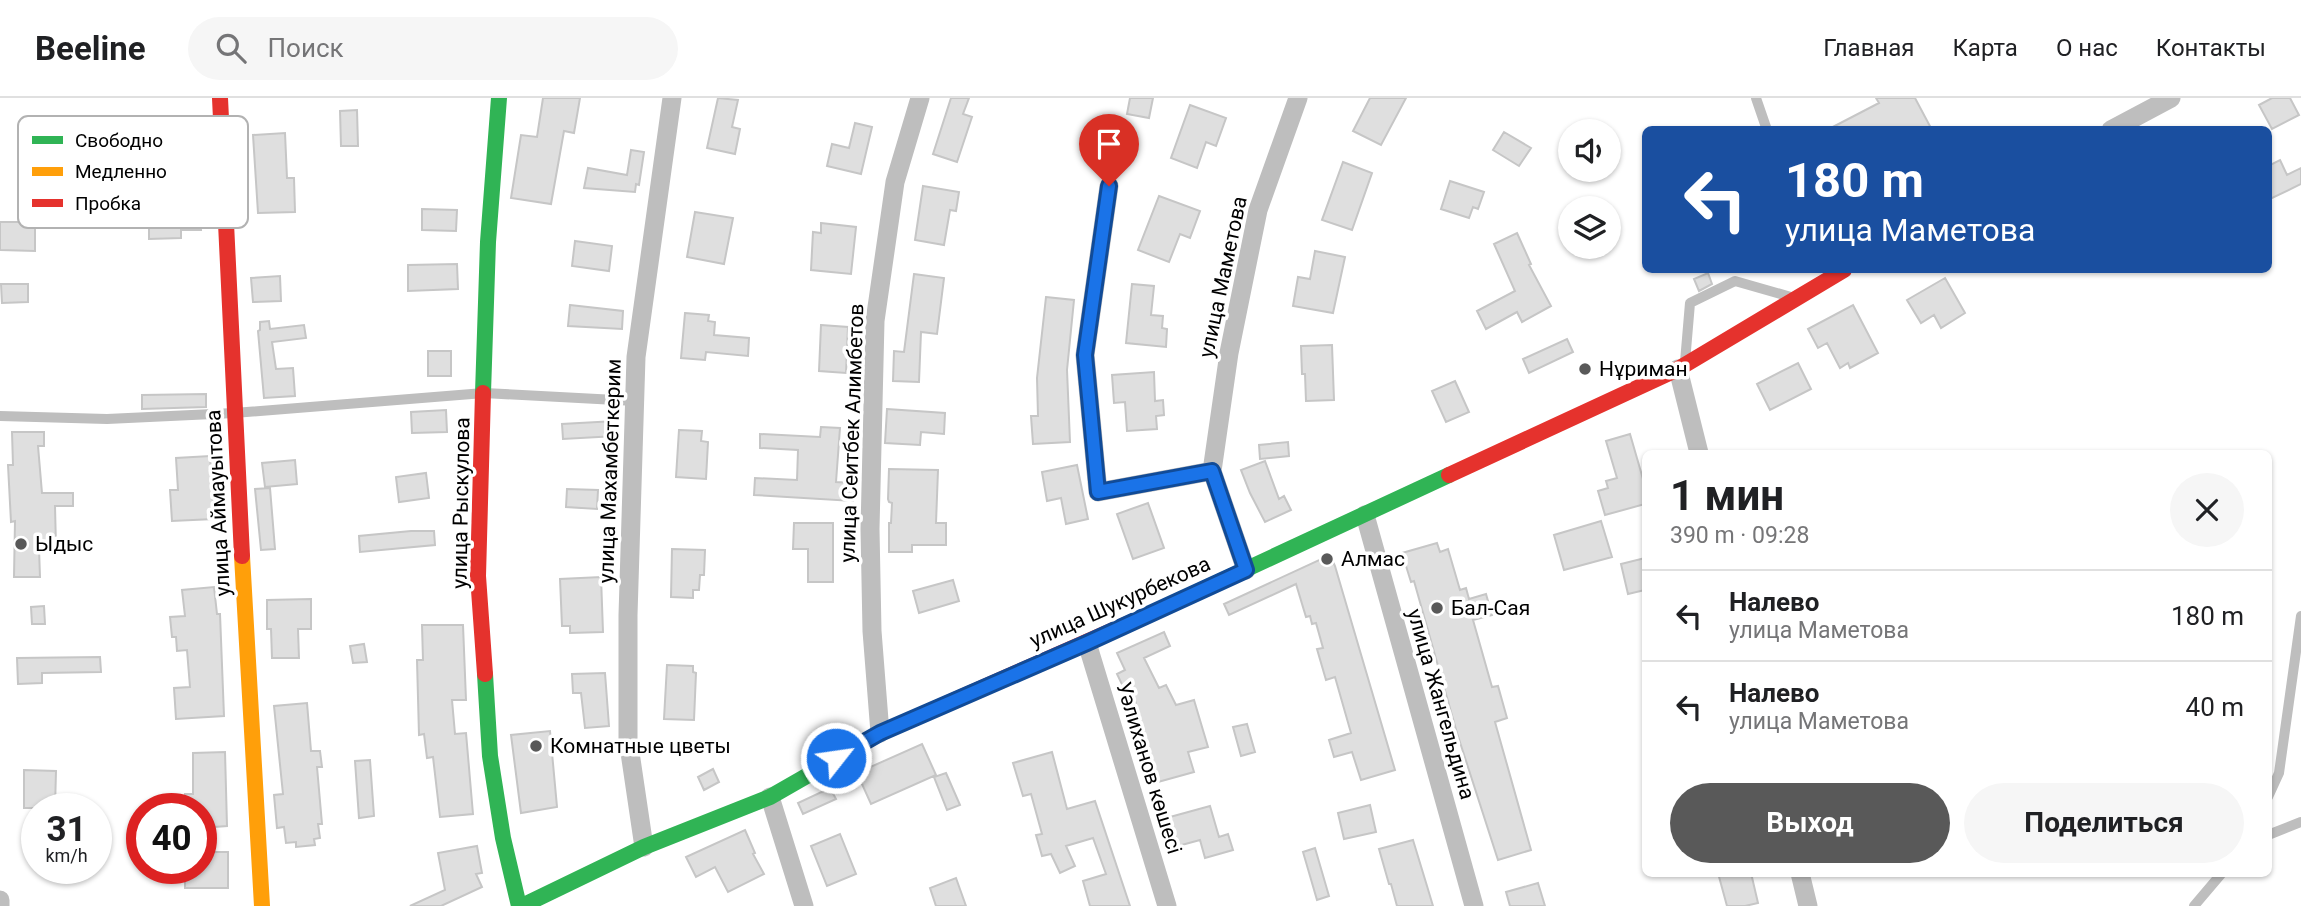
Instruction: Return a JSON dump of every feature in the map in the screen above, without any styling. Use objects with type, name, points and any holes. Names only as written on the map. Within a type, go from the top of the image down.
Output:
[{"type":"street","name":"улица Аймауытова","points":[[220,98],[221,116]]},
{"type":"street","name":"улица Рыскулова","points":[[499,98],[488,242],[478,576],[490,756],[503,838],[521,906]]},
{"type":"street","name":"улица Махамбеткерим","points":[[644,847],[628,739],[628,615],[636,357],[672,98]]},
{"type":"street","name":"улица Сеитбек Алимбетов","points":[[880,733],[872,631],[870,529],[875,321],[895,182],[920,98]]},
{"type":"street","name":"улица Маметова","points":[[1246,570],[1212,471],[1229,353],[1258,209],[1298,98]]},
{"type":"street","points":[[2118,126],[2171,98]]},
{"type":"street","points":[[1109,186],[1085,355],[1098,492],[1212,471]]},
{"type":"street","name":"улица Аймауытова","points":[[226,228],[262,906]]},
{"type":"street","name":"улица Шукурбекова","points":[[521,906],[644,847],[770,797],[880,733],[1087,643],[1681,367],[1795,298],[1822,275]]},
{"type":"street","points":[[1681,367],[1698,450]]},
{"type":"street","name":"улица Жангельдина","points":[[1364,515],[1474,906]]},
{"type":"street","name":"Уәлиханов көшесі","points":[[1087,643],[1167,906]]},
{"type":"street","points":[[770,797],[804,906]]},
{"type":"street","points":[[1801,877],[1808,906]]},
{"type":"street","points":[[0,900],[0,906]]},
{"type":"lane","points":[[1756,98],[1766,126]]},
{"type":"lane","points":[[1681,367],[1690,303],[1735,281],[1795,298]]},
{"type":"lane","points":[[0,416],[107,419],[234,413],[484,393],[635,401]]},
{"type":"lane","points":[[2272,788],[2279,772],[2301,616]]},
{"type":"lane","points":[[2272,833],[2301,822]]},
{"type":"lane","points":[[2194,906],[2218,877]]},
{"type":"building","points":[[543,98],[580,98],[574,133],[564,131],[551,204],[511,198],[521,135],[537,137]]},
{"type":"building","points":[[718,98],[738,100],[732,127],[740,129],[735,154],[707,148]]},
{"type":"building","points":[[951,98],[969,98],[963,114],[972,117],[957,162],[933,154]]},
{"type":"building","points":[[1130,98],[1153,98],[1149,118],[1127,114]]},
{"type":"building","points":[[1370,98],[1406,98],[1381,145],[1353,131]]},
{"type":"building","points":[[1876,98],[1915,98],[1930,126],[1835,126],[1879,103]]},
{"type":"building","points":[[2272,98],[2290,98],[2299,115],[2272,129],[2259,105]]},
{"type":"building","points":[[1190,105],[1226,118],[1216,146],[1206,142],[1197,168],[1171,158]]},
{"type":"building","points":[[357,110],[358,146],[341,146],[340,111]]},
{"type":"building","points":[[855,123],[872,127],[861,174],[827,166],[832,144],[849,148]]},
{"type":"building","points":[[1504,132],[1531,148],[1519,166],[1493,150]]},
{"type":"building","points":[[285,133],[287,178],[294,178],[295,212],[258,213],[253,135]]},
{"type":"building","points":[[631,150],[644,152],[639,185],[636,184],[635,192],[584,188],[588,168],[627,175]]},
{"type":"building","points":[[2280,160],[2287,175],[2301,168],[2301,184],[2272,198],[2272,164]]},
{"type":"building","points":[[1343,162],[1372,173],[1352,230],[1322,220]]},
{"type":"building","points":[[1450,181],[1484,192],[1478,209],[1473,207],[1469,218],[1441,209]]},
{"type":"building","points":[[923,186],[959,192],[956,211],[950,210],[944,245],[915,240]]},
{"type":"building","points":[[1159,196],[1200,211],[1190,238],[1180,234],[1169,262],[1138,250]]},
{"type":"building","points":[[422,209],[457,210],[456,231],[422,230]]},
{"type":"building","points":[[695,212],[733,218],[724,264],[687,257]]},
{"type":"building","points":[[0,222],[18,222],[18,228],[35,228],[35,251],[0,250]]},
{"type":"building","points":[[821,223],[856,227],[851,274],[811,270],[813,232],[821,233]]},
{"type":"building","points":[[149,228],[201,228],[181,230],[181,238],[149,239]]},
{"type":"building","points":[[1517,233],[1531,264],[1529,265],[1551,306],[1522,322],[1517,312],[1486,329],[1477,311],[1515,291],[1494,244]]},
{"type":"building","points":[[575,241],[612,246],[609,271],[572,266]]},
{"type":"building","points":[[1315,251],[1345,257],[1333,313],[1293,306],[1298,277],[1310,279]]},
{"type":"building","points":[[457,264],[458,289],[408,291],[408,265]]},
{"type":"building","points":[[1708,273],[1712,284],[1699,291],[1694,279]]},
{"type":"building","points":[[914,274],[944,278],[937,334],[921,332],[919,382],[893,381],[894,351],[904,352]]},
{"type":"building","points":[[280,276],[281,301],[253,302],[251,278]]},
{"type":"building","points":[[1945,278],[1965,313],[1941,328],[1934,315],[1921,323],[1907,300]]},
{"type":"building","points":[[1,284],[28,284],[28,302],[2,303]]},
{"type":"building","points":[[1132,284],[1154,286],[1151,315],[1163,316],[1162,328],[1167,329],[1166,347],[1126,343]]},
{"type":"building","points":[[1046,297],[1074,300],[1067,370],[1070,442],[1033,444],[1031,416],[1038,416],[1037,378]]},
{"type":"building","points":[[570,305],[623,311],[622,329],[568,326]]},
{"type":"building","points":[[1853,305],[1878,353],[1850,368],[1848,363],[1840,368],[1827,343],[1818,348],[1808,329]]},
{"type":"building","points":[[685,313],[709,315],[708,321],[715,322],[714,335],[749,338],[748,356],[706,352],[705,360],[681,358]]},
{"type":"building","points":[[269,321],[270,329],[304,325],[306,338],[272,342],[276,369],[293,368],[295,396],[264,398],[258,331],[260,322]]},
{"type":"building","points":[[821,325],[848,327],[846,373],[819,371]]},
{"type":"building","points":[[1567,339],[1573,352],[1529,373],[1523,359]]},
{"type":"building","points":[[1332,345],[1334,400],[1306,401],[1301,346]]},
{"type":"building","points":[[428,351],[451,351],[451,376],[428,376]]},
{"type":"building","points":[[1798,363],[1811,389],[1770,410],[1757,384]]},
{"type":"building","points":[[1154,372],[1155,401],[1163,400],[1164,415],[1156,416],[1157,429],[1127,431],[1125,402],[1114,403],[1112,375]]},
{"type":"building","points":[[1455,381],[1469,412],[1446,422],[1432,391]]},
{"type":"building","points":[[206,394],[206,407],[142,409],[142,395]]},
{"type":"building","points":[[887,409],[945,413],[944,434],[921,432],[920,445],[885,443]]},
{"type":"building","points":[[446,410],[447,432],[412,433],[411,412]]},
{"type":"building","points":[[615,421],[616,436],[563,439],[562,424]]},
{"type":"building","points":[[821,427],[840,428],[836,482],[854,483],[853,501],[754,495],[755,478],[797,480],[798,450],[760,448],[760,434],[820,437]]},
{"type":"building","points":[[679,430],[702,431],[701,441],[708,442],[706,479],[676,477]]},
{"type":"building","points":[[12,432],[44,432],[44,446],[38,446],[42,493],[73,493],[73,506],[55,506],[56,547],[39,548],[40,577],[14,577],[15,521],[11,522],[8,465],[13,465]]},
{"type":"building","points":[[1630,434],[1642,476],[1642,505],[1605,515],[1598,491],[1608,488],[1606,481],[1617,478],[1606,441]]},
{"type":"building","points":[[1288,442],[1289,456],[1260,459],[1259,445]]},
{"type":"building","points":[[210,456],[214,519],[172,521],[170,490],[178,490],[176,458]]},
{"type":"building","points":[[295,460],[297,484],[265,487],[262,463]]},
{"type":"building","points":[[1265,461],[1279,499],[1284,496],[1291,510],[1265,522],[1241,470]]},
{"type":"building","points":[[1077,465],[1088,519],[1066,524],[1061,498],[1047,501],[1042,472]]},
{"type":"building","points":[[889,469],[938,470],[936,523],[946,523],[946,545],[912,545],[912,552],[889,552],[892,503],[888,499]]},
{"type":"building","points":[[426,473],[429,498],[399,502],[396,477]]},
{"type":"building","points":[[270,488],[275,549],[261,550],[255,489]]},
{"type":"building","points":[[567,489],[598,490],[597,509],[566,507]]},
{"type":"building","points":[[1148,503],[1164,548],[1133,559],[1117,514]]},
{"type":"building","points":[[1601,521],[1612,557],[1564,570],[1554,535]]},
{"type":"building","points":[[794,523],[833,523],[833,582],[808,582],[808,549],[793,549]]},
{"type":"building","points":[[434,531],[435,545],[360,552],[359,536]]},
{"type":"building","points":[[1437,543],[1440,552],[1448,549],[1460,590],[1466,588],[1469,599],[1486,594],[1492,615],[1473,620],[1492,687],[1498,686],[1507,718],[1495,722],[1531,850],[1498,860],[1457,733],[1414,581],[1411,582],[1402,553]]},
{"type":"building","points":[[672,549],[705,550],[704,575],[700,575],[699,590],[693,590],[693,598],[671,597]]},
{"type":"building","points":[[1330,555],[1395,770],[1361,780],[1352,752],[1334,757],[1329,740],[1351,733],[1335,677],[1326,680],[1317,649],[1323,648],[1316,623],[1312,624],[1310,616],[1306,617],[1296,584],[1229,615],[1224,604]]},
{"type":"building","points":[[1642,559],[1642,591],[1628,594],[1621,564]]},
{"type":"building","points":[[601,577],[603,632],[570,633],[570,626],[562,626],[560,579]]},
{"type":"building","points":[[953,580],[959,601],[919,613],[913,591]]},
{"type":"building","points":[[214,587],[217,614],[220,614],[224,716],[176,719],[174,688],[190,687],[187,650],[177,651],[170,617],[185,616],[182,590]]},
{"type":"building","points":[[311,599],[311,629],[298,629],[299,658],[272,658],[271,629],[267,629],[267,600]]},
{"type":"building","points":[[44,606],[45,624],[32,624],[31,607]]},
{"type":"building","points":[[422,625],[463,625],[466,700],[452,700],[455,734],[466,733],[473,814],[440,817],[433,757],[427,758],[424,734],[419,735],[417,660],[423,660]]},
{"type":"building","points":[[1164,632],[1170,646],[1144,658],[1159,688],[1166,685],[1176,705],[1194,700],[1208,747],[1188,752],[1194,772],[1158,782],[1134,697],[1129,699],[1117,674],[1125,670],[1117,653]]},
{"type":"building","points":[[364,644],[367,662],[353,663],[350,646]]},
{"type":"building","points":[[100,657],[101,672],[42,673],[42,683],[18,684],[17,658]]},
{"type":"building","points":[[667,665],[693,666],[693,672],[696,673],[694,720],[664,719]]},
{"type":"building","points":[[605,673],[609,726],[585,728],[581,693],[573,693],[572,674]]},
{"type":"building","points":[[307,703],[311,751],[320,751],[322,767],[317,767],[322,824],[318,824],[320,838],[314,839],[315,845],[296,847],[296,842],[286,843],[284,827],[277,828],[274,795],[283,794],[274,706]]},
{"type":"building","points":[[1247,724],[1255,752],[1241,756],[1233,727]]},
{"type":"building","points":[[550,731],[557,807],[521,813],[511,735]]},
{"type":"building","points":[[922,744],[936,775],[871,804],[857,773]]},
{"type":"building","points":[[225,752],[227,826],[217,827],[217,793],[193,793],[193,753]]},
{"type":"building","points":[[1052,752],[1067,809],[1095,801],[1130,906],[1090,906],[1083,881],[1106,874],[1093,838],[1066,846],[1075,866],[1060,873],[1051,854],[1042,856],[1036,835],[1042,834],[1031,794],[1023,796],[1013,763]]},
{"type":"building","points":[[370,760],[374,816],[359,818],[355,761]]},
{"type":"building","points":[[713,769],[719,782],[704,790],[698,777]]},
{"type":"building","points":[[24,770],[56,771],[55,793],[24,793]]},
{"type":"building","points":[[946,773],[960,805],[947,810],[934,777]]},
{"type":"building","points":[[830,788],[836,799],[803,814],[798,803]]},
{"type":"building","points":[[1370,805],[1376,832],[1344,839],[1338,813]]},
{"type":"building","points":[[1210,806],[1219,837],[1228,834],[1233,850],[1205,858],[1200,840],[1178,846],[1170,817]]},
{"type":"building","points":[[745,830],[755,853],[753,854],[764,874],[728,892],[715,867],[696,877],[686,857]]},
{"type":"building","points":[[840,834],[856,874],[827,886],[811,846]]},
{"type":"building","points":[[1413,840],[1433,906],[1397,906],[1389,884],[1379,849]]},
{"type":"building","points":[[477,846],[482,873],[476,874],[482,887],[441,906],[410,906],[445,890],[438,853]]},
{"type":"building","points":[[1315,848],[1329,896],[1317,900],[1303,852]]},
{"type":"building","points":[[217,852],[228,852],[228,888],[185,888],[185,884],[217,884]]},
{"type":"building","points":[[1719,877],[1752,877],[1758,903],[1727,906]]},
{"type":"building","points":[[956,878],[966,906],[936,906],[930,888]]},
{"type":"building","points":[[1538,883],[1545,906],[1510,906],[1506,892]]},
{"type":"traffic: fast","points":[[483,393],[488,242],[499,98]]},
{"type":"traffic: fast","points":[[1154,612],[1449,475]]},
{"type":"traffic: fast","points":[[485,674],[490,756],[503,838],[519,906]]},
{"type":"traffic: fast","points":[[522,906],[644,847],[770,797],[824,766]]},
{"type":"traffic: slow","points":[[242,556],[262,906]]},
{"type":"traffic: jam","points":[[220,98],[221,116]]},
{"type":"traffic: jam","points":[[226,228],[242,556]]},
{"type":"traffic: jam","points":[[1449,475],[1678,369],[1839,273]]},
{"type":"traffic: jam","points":[[483,393],[478,576],[485,674]]},
{"type":"traffic: jam","points":[[824,766],[880,733],[1154,612]]},
{"type":"place","name":"Нұриман","points":[[1585,369]]},
{"type":"place","name":"Ыдыс","points":[[21,544]]},
{"type":"place","name":"Алмас","points":[[1327,559]]},
{"type":"place","name":"Бал-Сая","points":[[1437,608]]},
{"type":"place","name":"Комнатные цветы","points":[[536,746]]},
{"type":"route","points":[[836,758],[880,733],[1246,570],[1212,471],[1098,492],[1085,355],[1109,186]]}]
